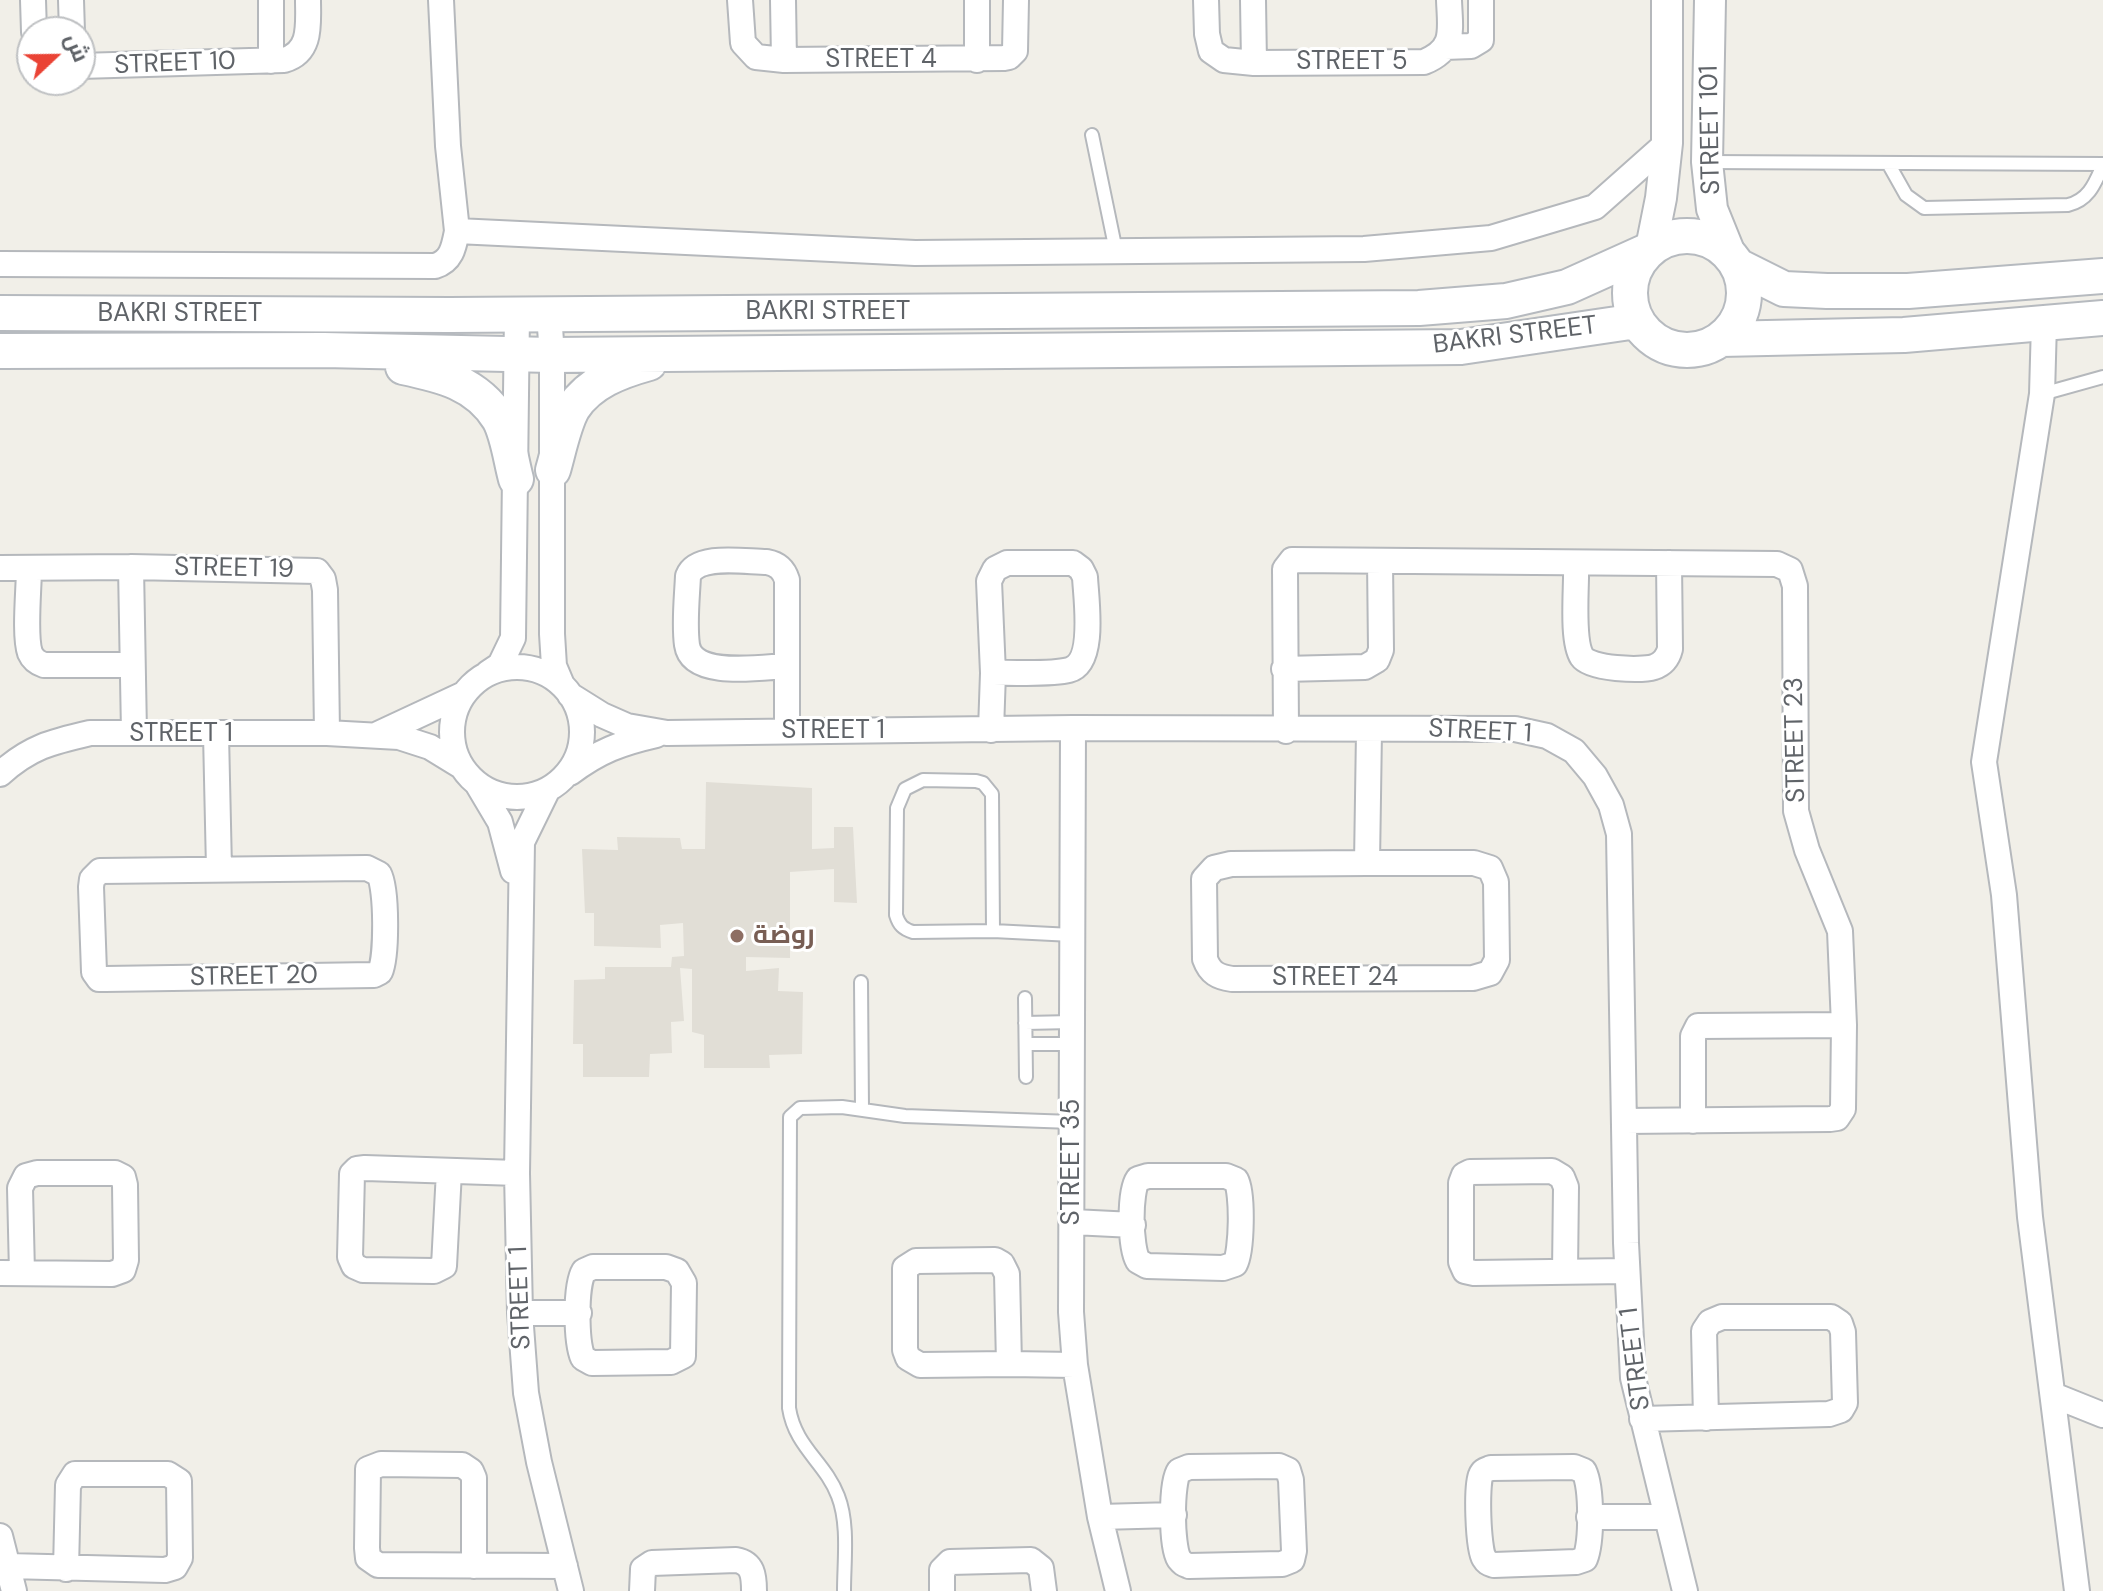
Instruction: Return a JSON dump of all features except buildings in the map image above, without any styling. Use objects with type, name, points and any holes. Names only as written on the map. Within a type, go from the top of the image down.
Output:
[{"type":"main road","points":[[1734,261],[1743,278],[1743,306],[1739,319],[1721,339],[1704,348],[1675,350],[1657,342],[1637,321],[1632,309],[1630,283],[1634,270],[1649,250],[1667,239],[1690,235],[1713,241],[1734,261],[1784,289],[1908,291],[2103,276]]},
{"type":"main road","name":"BAKRI STREET","points":[[0,313],[533,314],[1419,308],[1506,301],[1552,291],[1649,250]]},
{"type":"main road","points":[[1721,339],[1904,335],[2103,318]]},
{"type":"main road","name":"BAKRI STREET","points":[[0,351],[324,350],[552,355],[1461,347],[1637,321]]},
{"type":"main road","points":[[324,350],[446,376],[477,392],[500,420],[516,479]]},
{"type":"main road","points":[[553,470],[572,409],[596,384],[624,370],[684,354]]},
{"type":"street","name":"STREET 10","points":[[271,0],[271,61]]},
{"type":"street","name":"STREET 10","points":[[96,66],[271,61],[293,57],[300,51],[308,32],[308,0]]},
{"type":"street","points":[[0,264],[435,266],[444,263],[453,250],[457,231],[448,146],[441,0]]},
{"type":"street","name":"STREET 4","points":[[740,0],[743,43],[756,57],[784,60],[1004,58],[1015,51],[1016,0]]},
{"type":"street","points":[[783,0],[784,60]]},
{"type":"street","points":[[977,0],[977,60]]},
{"type":"street","name":"STREET 5","points":[[1206,0],[1211,51],[1224,60],[1254,63],[1424,62],[1443,52],[1449,26],[1449,0]]},
{"type":"street","points":[[1253,0],[1254,63]]},
{"type":"street","name":"STREET 5","points":[[1445,47],[1471,46],[1481,40],[1481,0]]},
{"type":"street","name":"STREET 101","points":[[1649,250],[1661,198],[1667,143],[1667,0]]},
{"type":"street","name":"STREET 101","points":[[1710,0],[1707,162],[1712,209],[1734,261]]},
{"type":"street","points":[[457,231],[915,253],[1364,249],[1491,238],[1595,207],[1667,143]]},
{"type":"street","points":[[372,737],[464,694],[500,665],[513,638],[517,354],[533,314]]},
{"type":"street","points":[[464,694],[452,729],[454,748],[461,766],[478,785],[494,793],[530,797],[556,784],[577,758],[582,737],[580,715],[554,666],[552,634],[552,355],[533,314]]},
{"type":"street","points":[[2044,323],[2042,394],[1984,762],[2004,895],[2030,1217],[2077,1591]]},
{"type":"street","name":"STREET 23","points":[[1286,731],[1285,569],[1288,564],[1300,560],[1777,564],[1790,570],[1794,576],[1796,811],[1807,850],[1840,931],[1844,1025],[1843,1109],[1837,1118],[1625,1121]]},
{"type":"street","points":[[787,666],[710,668],[694,659],[687,646],[688,576],[691,569],[700,562],[710,561],[767,562],[781,568],[787,580],[787,666],[787,731]]},
{"type":"street","points":[[1284,669],[1365,667],[1377,660],[1381,650],[1380,561]]},
{"type":"street","points":[[991,730],[993,673],[989,581],[995,569],[1007,563],[1073,563],[1081,569],[1085,577],[1087,649],[1082,662],[1069,670],[993,673]]},
{"type":"street","points":[[1576,564],[1577,643],[1583,660],[1595,667],[1653,668],[1664,661],[1670,649],[1669,563]]},
{"type":"street","points":[[131,567],[134,733]]},
{"type":"street","name":"STREET 19","points":[[0,568],[317,571],[323,579],[325,590],[327,733]]},
{"type":"street","points":[[29,568],[28,644],[37,662],[44,665],[132,665]]},
{"type":"street","points":[[483,676],[503,668],[524,667],[544,673],[566,690]]},
{"type":"street","name":"STREET 1","points":[[566,690],[602,715],[627,726],[667,733]]},
{"type":"street","name":"STREET 1","points":[[571,1591],[539,1462],[529,1407],[520,1313],[517,1173],[522,842],[556,784],[596,754],[627,741],[667,733],[1073,728],[1286,731],[1515,729],[1547,736],[1574,751],[1595,776],[1611,805],[1619,834],[1627,1271],[1633,1378],[1685,1591]]},
{"type":"street","name":"STREET 35","points":[[1073,728],[1071,1312],[1075,1365],[1100,1517],[1118,1591]]},
{"type":"street","points":[[1367,863],[1369,731]]},
{"type":"street","name":"STREET 1","points":[[0,774],[21,755],[55,741],[90,733],[327,733],[399,737],[430,747],[461,766]]},
{"type":"street","points":[[216,734],[219,869]]},
{"type":"street","name":"STREET 1","points":[[478,785],[500,822],[520,904]]},
{"type":"street","name":"STREET 24","points":[[1367,863],[1474,863],[1490,868],[1496,882],[1497,960],[1490,973],[1473,978],[1232,979],[1220,977],[1208,968],[1205,959],[1204,879],[1214,868],[1231,864],[1367,863]]},
{"type":"street","name":"STREET 20","points":[[367,868],[379,874],[383,887],[384,958],[380,972],[366,976],[105,979],[96,976],[93,967],[91,887],[96,874],[106,871],[219,869],[367,868]]},
{"type":"street","points":[[1693,1121],[1693,1036],[1698,1026],[1844,1025]]},
{"type":"street","points":[[449,1171],[444,1266],[434,1271],[363,1270],[354,1266],[350,1257],[352,1174],[355,1171],[365,1168],[517,1173]]},
{"type":"street","points":[[1565,1272],[1566,1187],[1562,1177],[1552,1171],[1470,1172],[1464,1175],[1461,1183],[1461,1262],[1465,1271],[1474,1273],[1565,1272],[1627,1271]]},
{"type":"street","points":[[37,1173],[115,1173],[123,1177],[126,1260],[123,1270],[112,1274],[11,1273],[20,1188],[26,1176],[37,1173]]},
{"type":"street","points":[[1226,1176],[1236,1180],[1239,1185],[1239,1255],[1230,1267],[1141,1264],[1133,1250],[1133,1225],[1133,1189],[1143,1177],[1226,1176]]},
{"type":"street","points":[[1073,1222],[1133,1225]]},
{"type":"street","points":[[1009,1364],[1007,1274],[1002,1264],[995,1260],[916,1261],[908,1264],[903,1274],[905,1350],[908,1358],[920,1365],[1075,1365]]},
{"type":"street","points":[[588,1268],[672,1268],[681,1275],[684,1283],[683,1356],[671,1362],[587,1361],[579,1347],[579,1313],[581,1276],[588,1268]]},
{"type":"street","points":[[520,1313],[579,1313]]},
{"type":"street","points":[[1642,1419],[1706,1418],[1829,1414],[1841,1410],[1845,1403],[1843,1332],[1840,1323],[1831,1317],[1722,1317],[1710,1322],[1704,1331],[1706,1418]]},
{"type":"street","points":[[2053,1395],[2103,1415]]},
{"type":"street","points":[[474,1566],[474,1478],[471,1471],[462,1465],[381,1464],[368,1469],[367,1548],[372,1562],[378,1565],[474,1566],[565,1566]]},
{"type":"street","points":[[1279,1466],[1291,1475],[1294,1555],[1292,1560],[1282,1564],[1185,1564],[1176,1552],[1174,1515],[1173,1484],[1183,1468],[1279,1466]]},
{"type":"street","points":[[1491,1468],[1579,1468],[1584,1471],[1588,1482],[1589,1517],[1589,1548],[1581,1561],[1489,1564],[1481,1551],[1481,1474],[1491,1468]]},
{"type":"street","points":[[8,1566],[66,1569],[165,1570],[175,1567],[180,1558],[179,1481],[168,1474],[79,1473],[72,1477],[68,1485],[66,1569]]},
{"type":"street","points":[[1100,1517],[1174,1515]]},
{"type":"street","points":[[1589,1517],[1665,1517]]},
{"type":"street","points":[[0,1536],[14,1591]]},
{"type":"street","points":[[642,1591],[643,1569],[652,1563],[736,1560],[744,1561],[752,1570],[754,1591]]},
{"type":"street","points":[[942,1591],[942,1570],[950,1562],[1031,1560],[1041,1568],[1044,1591]]},
{"type":"lane","points":[[1092,135],[1116,251]]},
{"type":"lane","points":[[1707,162],[2103,164],[2089,193],[2068,205],[1924,208],[1906,195],[1888,163]]},
{"type":"lane","points":[[2042,394],[2103,377]]},
{"type":"lane","points":[[993,931],[992,794],[983,783],[976,781],[923,780],[913,783],[899,797],[897,808],[896,915],[905,929],[913,932],[993,931],[1072,935]]},
{"type":"lane","points":[[861,982],[862,1109]]},
{"type":"lane","points":[[1025,998],[1026,1077]]},
{"type":"lane","points":[[1025,1023],[1072,1033]]},
{"type":"lane","points":[[1026,1044],[1072,1033]]},
{"type":"lane","points":[[844,1591],[843,1524],[838,1496],[797,1436],[789,1408],[789,1124],[794,1112],[800,1108],[842,1107],[905,1116],[1072,1122]]},
{"type":"shaded area","name":"روضة","points":[[706,782],[812,788],[812,849],[834,848],[834,827],[853,827],[857,903],[834,902],[834,869],[790,872],[790,958],[746,957],[746,971],[779,968],[778,991],[803,992],[802,1054],[769,1055],[770,1068],[704,1068],[704,1035],[692,1032],[692,969],[680,968],[684,1021],[671,1022],[672,1053],[650,1054],[649,1077],[583,1077],[583,1044],[573,1044],[574,980],[605,979],[605,967],[671,967],[672,957],[684,956],[683,923],[660,925],[661,948],[594,946],[594,913],[585,913],[582,849],[618,850],[617,837],[680,838],[682,849],[705,849]]},
{"type":"place","name":"روضة","points":[[737,936]]}]
